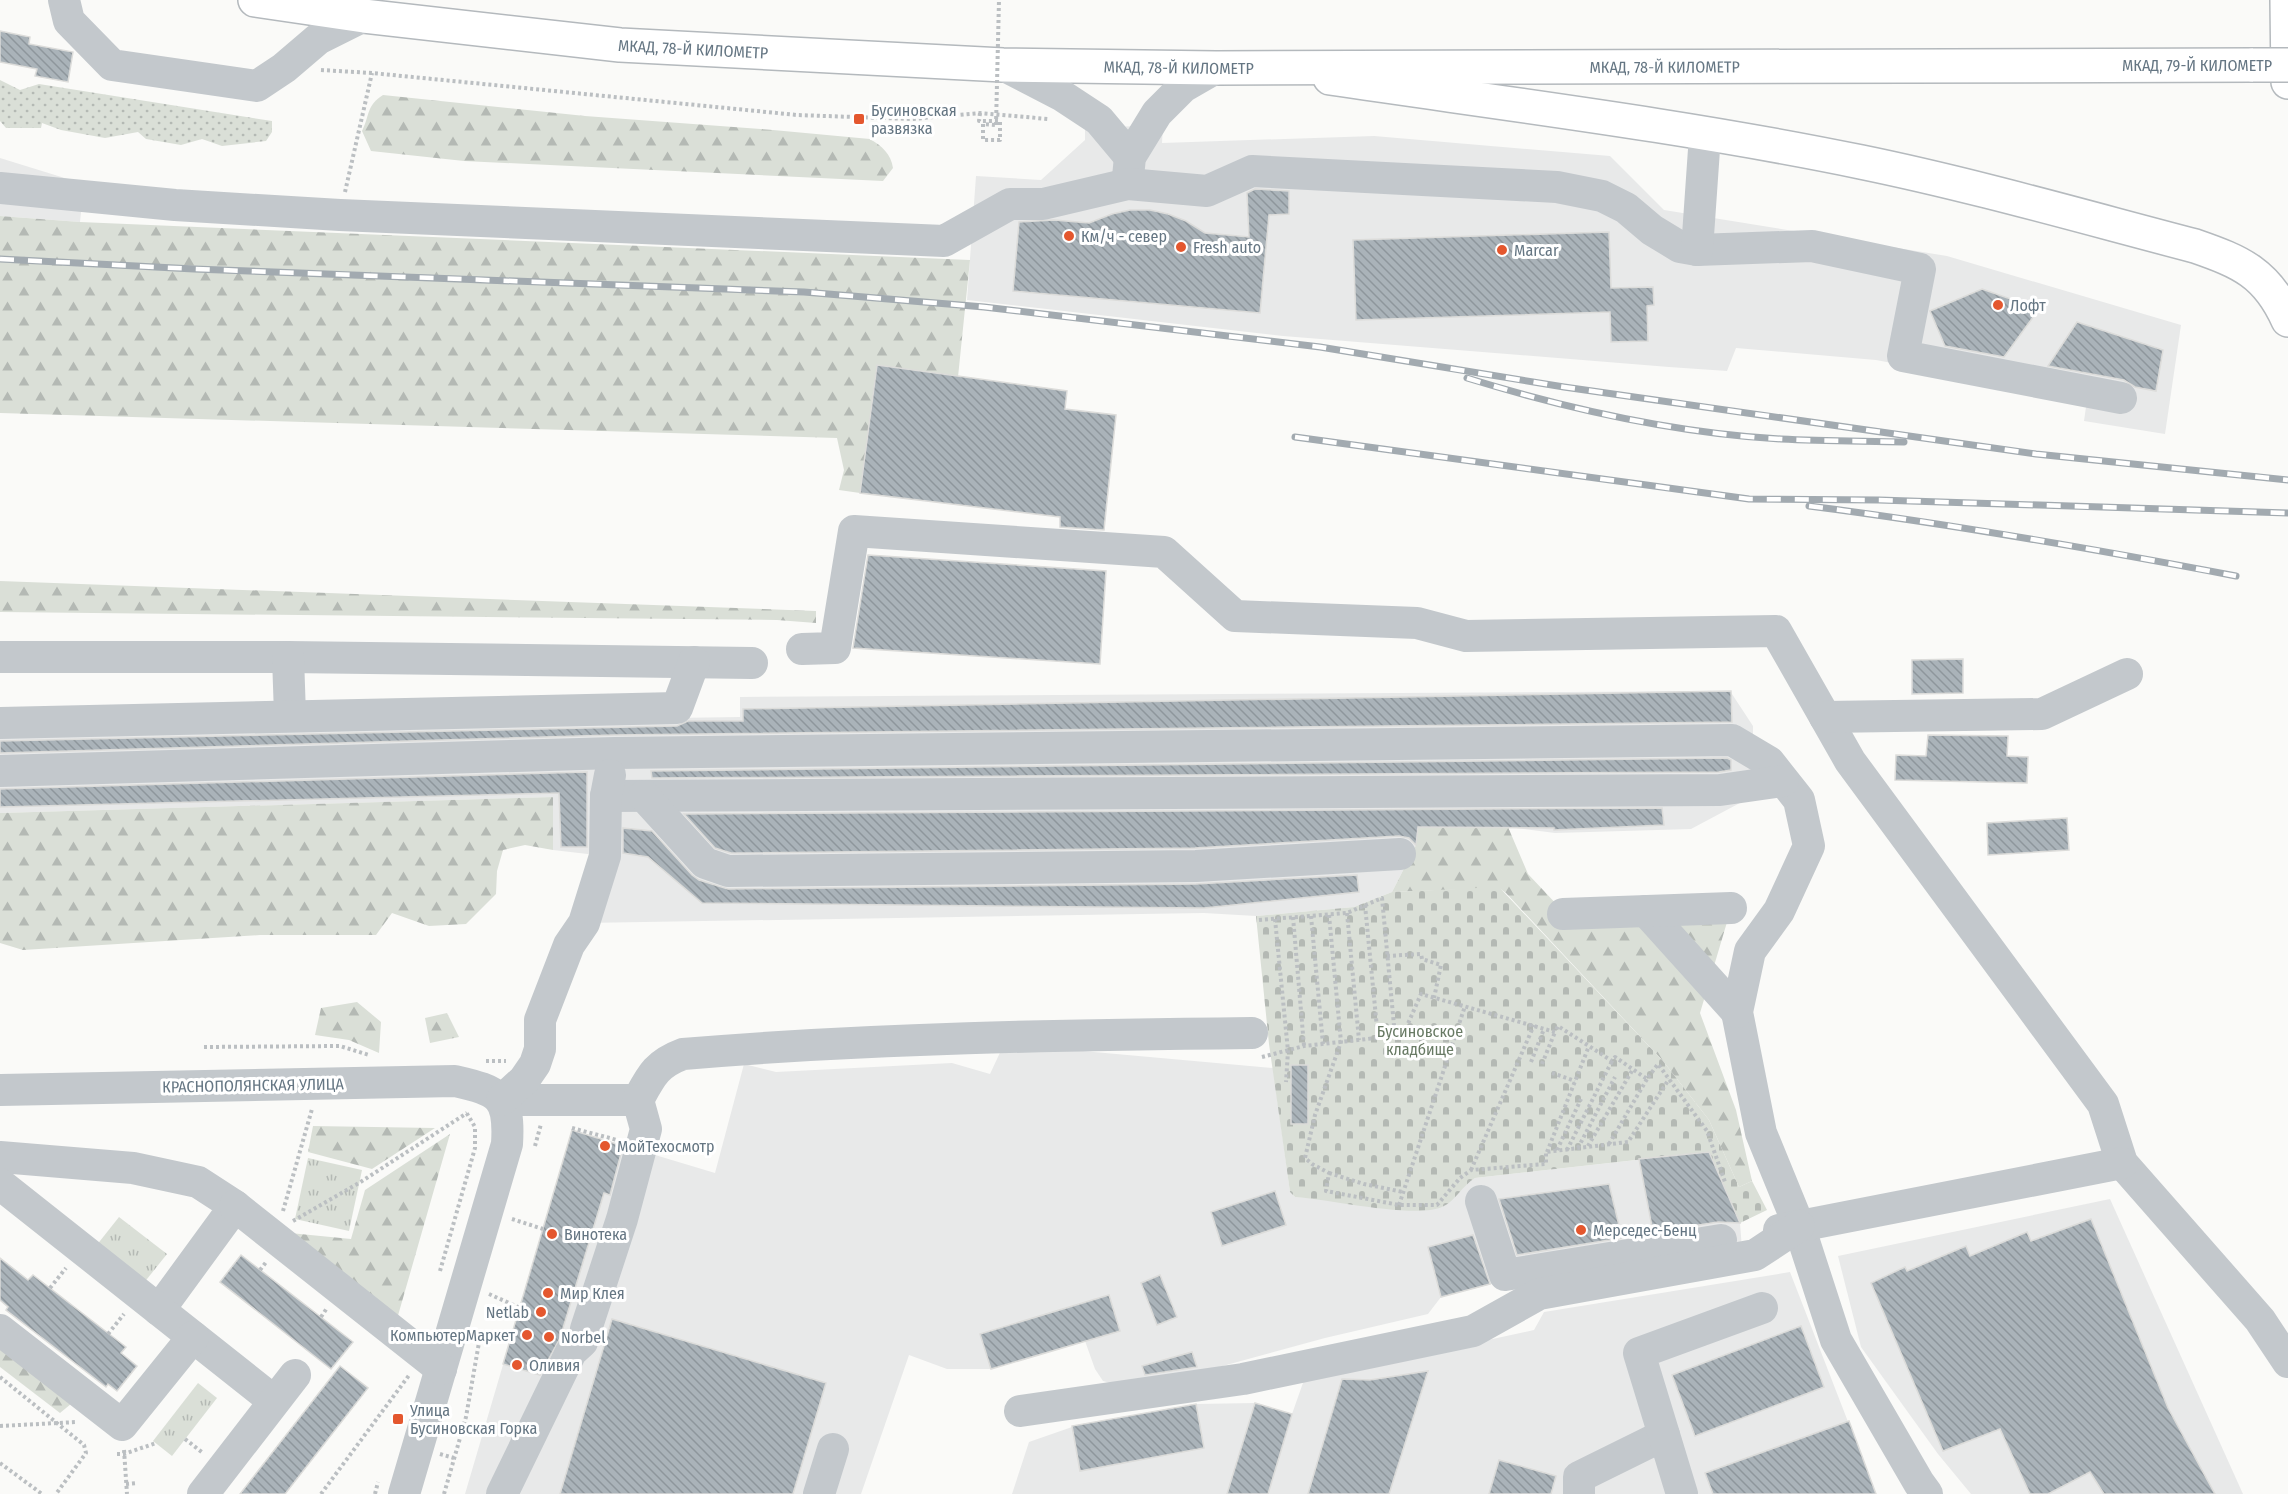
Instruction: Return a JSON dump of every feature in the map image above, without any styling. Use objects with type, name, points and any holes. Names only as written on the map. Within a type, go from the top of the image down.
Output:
[{"type":"main road","name":"МКАД, 78-Й КИЛОМЕТР","points":[[255,0],[364,16],[620,45],[1003,65],[1216,68],[2106,66]]},
{"type":"main road","points":[[2287,0],[2288,82]]},
{"type":"main road","name":"МКАД, 79-Й КИЛОМЕТР","points":[[2106,66],[2288,65]]},
{"type":"main road","points":[[1262,68],[1705,135],[1862,162],[2195,246],[2220,255],[2243,265],[2269,286],[2288,320]]},
{"type":"street","points":[[64,0],[69,21],[112,65],[257,86],[284,68],[318,39],[364,16]]},
{"type":"street","points":[[1003,65],[1061,95],[1099,120],[1129,170]]},
{"type":"street","points":[[1129,170],[1157,113],[1183,87],[1216,68]]},
{"type":"street","points":[[1697,250],[1705,135]]},
{"type":"street","points":[[0,188],[175,205],[945,241],[1010,204],[1043,204],[1129,170],[1208,191],[1252,171],[1557,187],[1602,196],[1626,208],[1652,231],[1680,246],[1697,250],[1812,246],[1920,269],[1903,356],[2121,398]]},
{"type":"street","points":[[802,649],[835,648],[854,531],[1164,552],[1235,616],[1417,623],[1466,636],[1776,631],[1850,761],[2103,1104],[2122,1163],[2260,1320],[2288,1362]]},
{"type":"street","points":[[0,657],[288,657],[752,663]]},
{"type":"street","points":[[288,657],[290,715]]},
{"type":"street","points":[[0,723],[677,708],[694,662]]},
{"type":"street","points":[[1825,717],[2042,714],[2127,674]]},
{"type":"street","points":[[502,1100],[524,1080],[535,1064],[540,1049],[540,1020],[569,945],[584,923],[605,856],[606,796],[615,753],[612,709]]},
{"type":"street","points":[[0,771],[615,753],[1732,740],[1769,762],[1799,800],[1809,846],[1779,911],[1750,951],[1737,1012],[1761,1133],[1799,1226],[1836,1340],[1918,1483],[1927,1494]]},
{"type":"street","points":[[606,796],[1720,790],[1783,781]]},
{"type":"street","points":[[644,796],[705,864],[728,871],[1196,866],[1400,854]]},
{"type":"street","points":[[1563,914],[1731,908]]},
{"type":"street","points":[[1646,911],[1737,1012]]},
{"type":"street","points":[[502,1494],[571,1352],[584,1335],[621,1219],[646,1129],[638,1100],[652,1073],[668,1060],[683,1054],[793,1045],[1040,1036],[1252,1033]]},
{"type":"street","name":"КРАСНОПОЛЯНСКАЯ УЛИЦА","points":[[0,1090],[455,1081],[486,1088],[502,1100]]},
{"type":"street","points":[[502,1100],[556,1113],[638,1100]]},
{"type":"street","points":[[404,1494],[507,1144],[508,1114],[502,1100]]},
{"type":"street","points":[[0,1157],[133,1168],[198,1182],[235,1206],[285,1229],[441,1369]]},
{"type":"street","points":[[1481,1201],[1505,1275],[1799,1226],[2122,1163]]},
{"type":"street","points":[[0,1184],[274,1401]]},
{"type":"street","points":[[159,1310],[235,1206]]},
{"type":"street","points":[[1020,1412],[1243,1379],[1473,1331],[1539,1294],[1755,1255],[1799,1226]]},
{"type":"street","points":[[1682,1494],[1639,1353],[1762,1308]]},
{"type":"street","points":[[0,1330],[120,1439],[193,1337]]},
{"type":"street","points":[[203,1494],[295,1375]]},
{"type":"street","points":[[1579,1494],[1579,1477],[1664,1435]]},
{"type":"street","points":[[819,1494],[833,1449]]},
{"type":"path","points":[[980,113],[979,121],[1000,121],[1000,141],[983,140],[984,124],[996,125],[999,0]]},
{"type":"path","points":[[284,68],[372,73],[797,115],[912,119],[980,113],[1050,119]]},
{"type":"path","points":[[340,214],[372,73]]},
{"type":"path","points":[[1258,920],[1347,913],[1382,898],[1395,1036]]},
{"type":"path","points":[[1365,905],[1378,1038]]},
{"type":"path","points":[[1347,913],[1359,1040]]},
{"type":"path","points":[[1329,915],[1341,1042],[1315,1115],[1305,1158],[1329,1173],[1364,1184],[1403,1192]]},
{"type":"path","points":[[1311,916],[1323,1044]]},
{"type":"path","points":[[1293,917],[1304,1046]]},
{"type":"path","points":[[1275,919],[1288,1051],[1286,1082]]},
{"type":"path","points":[[1387,956],[1421,954],[1422,959],[1441,965],[1434,998]]},
{"type":"path","points":[[1252,1033],[1257,1058],[1304,1046],[1403,1035],[1420,994],[1555,1032]]},
{"type":"path","points":[[1398,1205],[1465,1006]]},
{"type":"path","points":[[1329,1173],[1326,1191],[1398,1205],[1437,1205],[1460,1178],[1471,1170],[1534,1025]]},
{"type":"path","points":[[1542,1065],[1558,1026],[1612,1061]]},
{"type":"path","points":[[1531,1062],[1544,1029]]},
{"type":"path","points":[[204,1047],[340,1046],[373,1057]]},
{"type":"path","points":[[1471,1170],[1546,1164],[1546,1152],[1589,1047]]},
{"type":"path","points":[[1567,1150],[1615,1057],[1647,1079]]},
{"type":"path","points":[[476,1061],[535,1064]]},
{"type":"path","points":[[1609,1144],[1658,1064],[1707,1131],[1725,1182]]},
{"type":"path","points":[[1587,1147],[1633,1069]]},
{"type":"path","points":[[1552,1073],[1575,1081]]},
{"type":"path","points":[[1577,1148],[1616,1077]]},
{"type":"path","points":[[1546,1152],[1628,1142],[1669,1079]]},
{"type":"path","points":[[1557,1151],[1581,1100]]},
{"type":"path","points":[[285,1229],[314,1102]]},
{"type":"path","points":[[438,1279],[475,1148],[475,1127],[468,1112],[458,1108]]},
{"type":"path","points":[[285,1229],[468,1112]]},
{"type":"path","points":[[532,1153],[556,1113],[627,1142]]},
{"type":"path","points":[[508,1230],[515,1208]]},
{"type":"path","points":[[511,1219],[543,1229]]},
{"type":"path","points":[[486,1304],[491,1283]]},
{"type":"path","points":[[488,1293],[520,1308]]},
{"type":"path","points":[[444,1494],[466,1417],[482,1327]]},
{"type":"path","points":[[321,1494],[413,1370],[406,1392]]},
{"type":"path","points":[[0,1377],[84,1445],[87,1454],[56,1494]]},
{"type":"path","points":[[0,1426],[56,1422],[120,1439],[156,1443]]},
{"type":"path","points":[[120,1439],[127,1494]]},
{"type":"path","points":[[439,1453],[454,1458]]},
{"type":"path","points":[[0,1463],[42,1494]]},
{"type":"path","points":[[375,1494],[382,1472]]},
{"type":"path","points":[[126,1484],[137,1483]]},
{"type":"shaded area","points":[[1163,125],[1162,143],[1374,136],[1610,156],[1664,210],[1947,256],[2181,325],[2165,434],[2084,421],[2087,400],[1876,360],[1736,348],[1727,371],[1283,336],[967,300],[976,176],[1041,180],[1085,140],[1085,128]]},
{"type":"shaded area","points":[[0,158],[84,184],[80,222],[0,216]]},
{"type":"shaded area","points":[[1730,691],[1753,726],[1753,796],[1691,829],[1555,833],[1508,827],[1416,845],[1392,892],[1354,907],[1256,916],[1204,913],[584,923],[605,856],[553,850],[552,797],[0,813],[0,734],[740,717],[740,697]]},
{"type":"shaded area","points":[[1004,1044],[1273,1068],[1290,1192],[1295,1197],[1444,1206],[1475,1178],[1709,1152],[1740,1223],[1742,1249],[1492,1284],[1441,1297],[1428,1314],[1325,1338],[1197,1373],[1118,1385],[1103,1381],[1095,1369],[1085,1341],[991,1369],[947,1369],[909,1355],[861,1494],[465,1494],[572,1130],[715,1173],[744,1064],[776,1072],[952,1063],[990,1074]]},
{"type":"shaded area","points":[[2110,1199],[2243,1494],[1971,1494],[1938,1454],[1861,1347],[1838,1256]]},
{"type":"shaded area","points":[[1790,1272],[1876,1494],[1012,1494],[1029,1442],[1072,1427],[1196,1404],[1255,1403],[1292,1414],[1304,1380],[1534,1330],[1544,1312]]},
{"type":"green space","points":[[0,80],[20,90],[39,84],[272,121],[272,132],[266,141],[222,146],[202,139],[181,145],[146,139],[138,132],[105,138],[61,130],[42,123],[41,128],[6,128],[0,121]]},
{"type":"green space","points":[[383,95],[585,116],[870,139],[885,151],[893,168],[883,181],[464,161],[371,151],[362,131],[371,107]]},
{"type":"green space","points":[[0,216],[80,222],[970,260],[958,377],[877,366],[860,493],[839,490],[844,470],[837,438],[0,413]]},
{"type":"green space","points":[[0,581],[816,611],[816,623],[777,620],[0,612]]},
{"type":"green space","points":[[553,797],[553,850],[525,845],[503,850],[497,871],[496,894],[466,924],[429,926],[392,913],[376,935],[260,935],[23,950],[0,943],[0,813]]},
{"type":"green space","points":[[1418,827],[1508,827],[1528,874],[1560,908],[1733,902],[1700,1013],[1736,1110],[1752,1181],[1739,1187],[1709,1120],[1663,1061],[1506,893],[1499,888],[1392,892],[1416,845]]},
{"type":"green space","name":"Бусиновское кладбище","points":[[1499,887],[1663,1061],[1709,1120],[1739,1187],[1752,1181],[1767,1210],[1740,1223],[1708,1152],[1475,1178],[1448,1204],[1432,1210],[1372,1208],[1295,1197],[1290,1192],[1269,1044],[1256,916],[1354,907],[1392,892]]},
{"type":"green space","points":[[357,1002],[381,1022],[379,1053],[349,1040],[315,1035],[321,1008]]},
{"type":"green space","points":[[447,1013],[459,1037],[430,1043],[425,1018]]},
{"type":"green space","points":[[313,1126],[435,1128],[372,1169],[308,1152]]},
{"type":"green space","points":[[450,1134],[395,1326],[290,1233],[351,1239],[365,1190]]},
{"type":"green space","points":[[308,1158],[362,1170],[349,1231],[295,1219]]},
{"type":"green space","points":[[119,1217],[167,1254],[143,1284],[96,1246]]},
{"type":"green space","points":[[0,1338],[77,1399],[60,1413],[0,1367]]},
{"type":"green space","points":[[198,1383],[217,1398],[172,1456],[153,1441]]},
{"type":"building","points":[[0,31],[30,37],[29,44],[73,52],[68,82],[35,76],[37,69],[0,62]]},
{"type":"building","points":[[1255,189],[1289,191],[1289,214],[1269,215],[1260,313],[1013,291],[1019,222],[1054,220],[1089,223],[1130,210],[1150,210],[1186,221],[1205,233],[1249,237],[1247,193]]},
{"type":"building","points":[[1609,232],[1611,288],[1653,287],[1654,305],[1647,306],[1648,341],[1611,342],[1610,312],[1356,320],[1353,240]]},
{"type":"building","points":[[1982,289],[2039,309],[2004,357],[1945,346],[1930,311]]},
{"type":"building","points":[[2077,322],[2163,350],[2156,391],[2135,387],[2124,380],[2048,366]]},
{"type":"building","points":[[877,365],[1067,391],[1065,409],[1116,415],[1104,530],[1060,527],[1060,517],[860,493]]},
{"type":"building","points":[[868,555],[1106,571],[1100,664],[853,648]]},
{"type":"building","points":[[1963,659],[1963,693],[1912,694],[1912,660]]},
{"type":"building","points":[[1731,691],[1732,722],[614,735],[0,753],[0,741],[677,726],[688,721],[743,721],[743,709]]},
{"type":"building","points":[[1928,735],[2008,736],[2007,756],[2028,757],[2027,783],[1895,780],[1896,755],[1926,756]]},
{"type":"building","points":[[1727,758],[1731,760],[1731,770],[1719,772],[652,778],[651,771]]},
{"type":"building","points":[[587,772],[587,847],[561,847],[559,793],[0,807],[0,789]]},
{"type":"building","points":[[1662,808],[1664,825],[1554,830],[1554,828],[1418,827],[1416,845],[1409,838],[1399,836],[1195,848],[731,853],[715,848],[684,814]]},
{"type":"building","points":[[2067,818],[2069,850],[1988,855],[1987,823]]},
{"type":"building","points":[[623,828],[652,831],[692,875],[699,880],[728,889],[1196,884],[1357,875],[1359,892],[1204,908],[702,903],[648,857],[623,853]]},
{"type":"building","points":[[1291,1065],[1308,1065],[1308,1124],[1291,1124]]},
{"type":"building","points":[[572,1130],[623,1146],[610,1195],[604,1193],[560,1338],[540,1375],[503,1364]]},
{"type":"building","points":[[1709,1152],[1740,1223],[1718,1222],[1653,1232],[1639,1159]]},
{"type":"building","points":[[1609,1184],[1622,1238],[1517,1255],[1499,1199]]},
{"type":"building","points":[[1275,1191],[1286,1225],[1222,1246],[1211,1212]]},
{"type":"building","points":[[2091,1219],[2168,1408],[2215,1494],[2104,1494],[2090,1472],[2048,1494],[2030,1494],[2000,1429],[1943,1451],[1871,1283],[1905,1267],[1907,1271],[1966,1246],[1970,1256],[2027,1232],[2031,1241]]},
{"type":"building","points":[[1473,1235],[1490,1284],[1441,1297],[1428,1247]]},
{"type":"building","points":[[241,1255],[353,1342],[331,1369],[220,1282]]},
{"type":"building","points":[[0,1258],[28,1280],[33,1275],[126,1347],[121,1353],[137,1366],[117,1391],[108,1384],[106,1387],[6,1310],[8,1307],[0,1300]]},
{"type":"building","points":[[1160,1275],[1177,1317],[1157,1325],[1141,1283]]},
{"type":"building","points":[[1109,1295],[1120,1331],[991,1369],[980,1334]]},
{"type":"building","points":[[612,1319],[826,1383],[793,1494],[560,1494]]},
{"type":"building","points":[[1801,1326],[1824,1387],[1695,1436],[1672,1375]]},
{"type":"building","points":[[1192,1352],[1197,1367],[1145,1375],[1142,1366]]},
{"type":"building","points":[[340,1366],[368,1388],[285,1494],[240,1494]]},
{"type":"building","points":[[1428,1371],[1389,1494],[1308,1494],[1342,1379],[1370,1380]]},
{"type":"building","points":[[1255,1403],[1292,1414],[1268,1494],[1227,1494]]},
{"type":"building","points":[[1196,1404],[1204,1448],[1080,1471],[1072,1426]]},
{"type":"building","points":[[1849,1421],[1876,1494],[1713,1494],[1705,1473]]},
{"type":"building","points":[[1499,1460],[1556,1476],[1551,1494],[1489,1494]]},
{"type":"railway","points":[[0,259],[194,269],[804,292],[984,307],[1320,347],[1564,387],[2036,454],[2288,480]]},
{"type":"railway","points":[[1467,378],[1544,400],[1622,418],[1701,431],[1781,439],[1904,442]]},
{"type":"railway","points":[[1295,437],[1749,499],[1879,500],[2288,513]]},
{"type":"railway","points":[[1809,506],[2023,538],[2236,576]]},
{"type":"place","name":"Бусиновская развязка","points":[[859,119]]},
{"type":"place","name":"Км/ч - север","points":[[1069,236]]},
{"type":"place","name":"Fresh auto","points":[[1181,247]]},
{"type":"place","name":"Marcar","points":[[1502,250]]},
{"type":"place","name":"Лофт","points":[[1998,305]]},
{"type":"place","name":"МойТехосмотр","points":[[605,1146]]},
{"type":"place","name":"Мерседес-Бенц","points":[[1581,1230]]},
{"type":"place","name":"Винотека","points":[[552,1234]]},
{"type":"place","name":"Мир Клея","points":[[548,1293]]},
{"type":"place","name":"Netlab","points":[[541,1312]]},
{"type":"place","name":"КомпьютерМаркет","points":[[527,1335]]},
{"type":"place","name":"Norbel","points":[[549,1337]]},
{"type":"place","name":"Оливия","points":[[517,1365]]},
{"type":"place","name":"Улица Бусиновская Горка","points":[[398,1419]]}]
